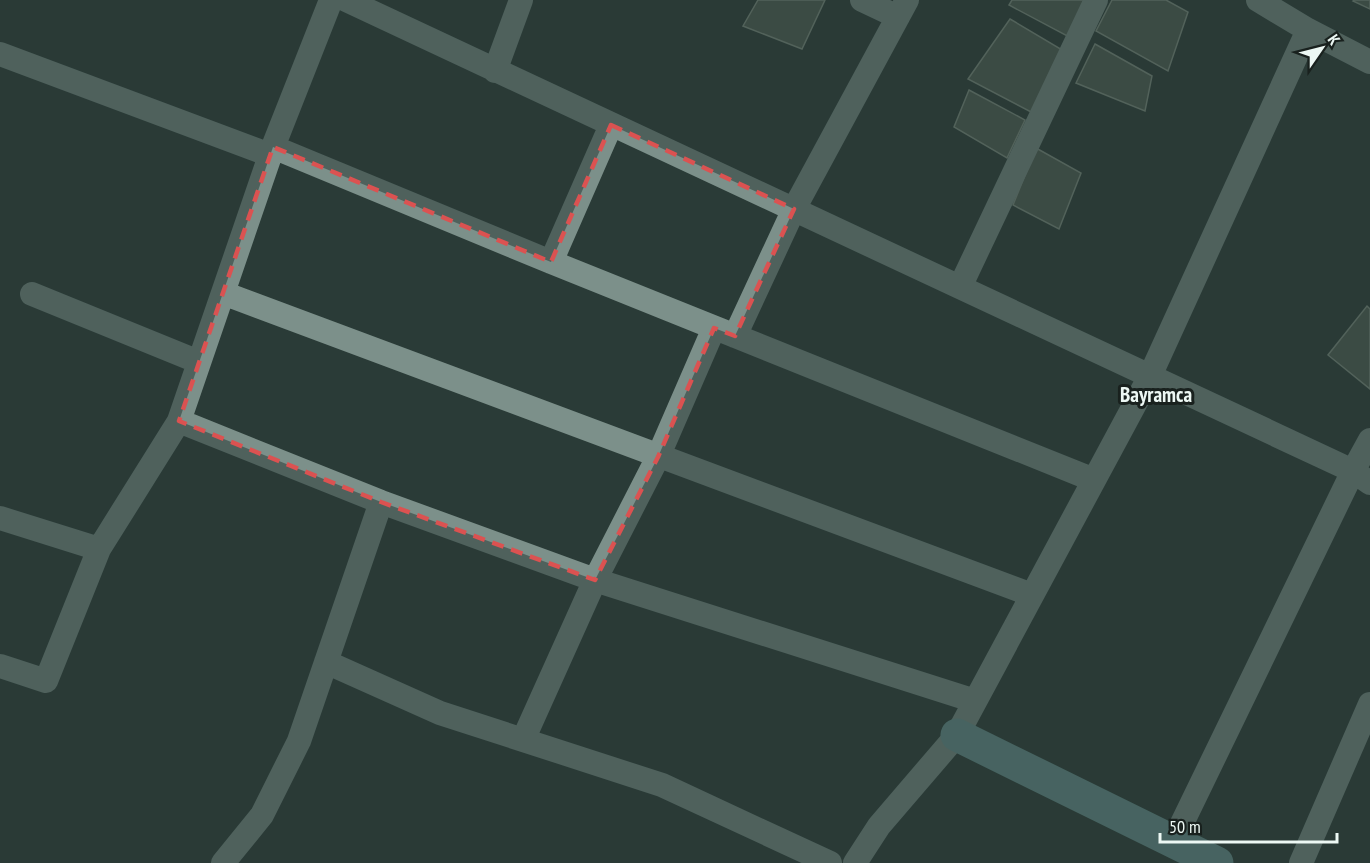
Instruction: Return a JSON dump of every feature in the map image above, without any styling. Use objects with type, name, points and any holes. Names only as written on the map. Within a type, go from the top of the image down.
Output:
[{"type":"street","points":[[0,666],[46,681],[99,549],[179,421],[272,151],[331,0]]},
{"type":"street","points":[[346,0],[1361,477]]},
{"type":"street","points":[[495,71],[521,0]]},
{"type":"street","points":[[523,740],[595,580],[658,457],[902,8],[862,0]]},
{"type":"street","points":[[960,287],[1096,0]]},
{"type":"street","points":[[1258,0],[1291,8],[1308,30],[1370,62]]},
{"type":"street","points":[[855,863],[879,826],[957,735],[1150,376],[1308,30]]},
{"type":"street","points":[[5,60],[272,151],[1094,480]]},
{"type":"street","points":[[551,262],[611,125]]},
{"type":"street","points":[[223,293],[1032,595]]},
{"type":"street","points":[[32,294],[199,362]]},
{"type":"street","points":[[179,421],[381,502],[595,580],[975,701]]},
{"type":"street","points":[[1173,842],[1361,477],[1370,441]]},
{"type":"street","points":[[223,863],[262,815],[298,741],[381,502]]},
{"type":"street","points":[[0,518],[99,549]]},
{"type":"street","points":[[326,662],[440,713],[663,785],[830,863]]},
{"type":"street","points":[[1301,863],[1370,704]]},
{"type":"street","points":[[957,735],[1216,863]]},
{"type":"highlighted area","points":[[611,125],[794,209],[735,336],[714,328],[658,457],[595,580],[381,502],[179,421],[273,147],[551,262]]},
{"type":"building","points":[[758,0],[825,0],[802,49],[743,26]]},
{"type":"building","points":[[1012,0],[1084,0],[1071,38],[1009,5]]},
{"type":"building","points":[[1112,0],[1166,0],[1188,12],[1168,71],[1096,31]]},
{"type":"building","points":[[1370,0],[1370,9],[1353,1]]},
{"type":"building","points":[[1010,19],[1069,54],[1033,113],[968,79]]},
{"type":"building","points":[[1095,44],[1152,76],[1145,111],[1076,83]]},
{"type":"building","points":[[969,90],[1025,120],[1007,158],[954,127]]},
{"type":"building","points":[[1036,148],[1081,173],[1059,229],[1013,205]]},
{"type":"building","points":[[1367,306],[1370,309],[1370,389],[1328,355]]},
{"type":"district","name":"Bayramca","points":[[1156,394]]}]
